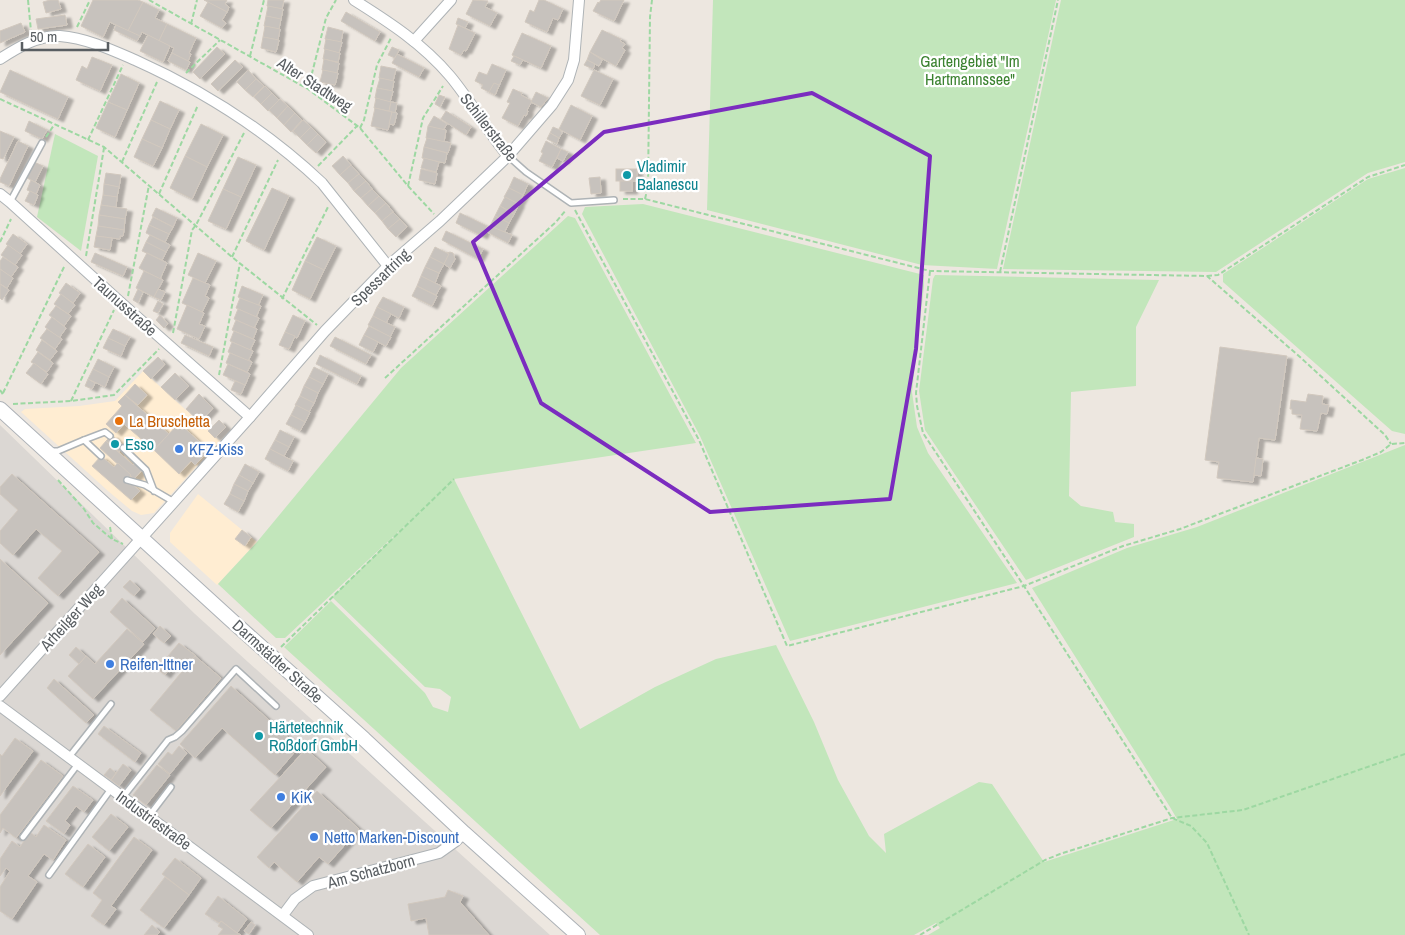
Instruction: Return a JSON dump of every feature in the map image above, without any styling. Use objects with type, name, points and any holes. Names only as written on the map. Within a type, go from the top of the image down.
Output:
[{"type":"main road","name":"Darmstädter Straße","points":[[4,407],[46,452],[272,655],[464,833],[578,935]]},
{"type":"street","name":"Schillerstraße","points":[[354,0],[397,27],[449,75],[508,156]]},
{"type":"street","points":[[414,41],[451,0]]},
{"type":"street","name":"Spessartring","points":[[142,538],[325,331],[388,266],[440,221],[508,156],[552,105],[568,80],[574,60],[579,0]]},
{"type":"street","points":[[0,59],[32,41],[58,36],[87,41],[127,56],[179,80],[249,122],[311,173],[333,197],[388,266]]},
{"type":"street","name":"Taunusstraße","points":[[0,194],[122,305],[250,417]]},
{"type":"street","name":"Arheilger Weg","points":[[0,696],[142,538]]},
{"type":"street","name":"Industriestraße","points":[[0,706],[308,935]]},
{"type":"street","name":"Am Schatzborn","points":[[283,915],[295,899],[313,886],[439,853],[464,833]]},
{"type":"lane","points":[[13,205],[42,143]]},
{"type":"lane","name":"Schillerstraße","points":[[508,156],[526,172],[571,203]]},
{"type":"lane","points":[[571,203],[614,200]]},
{"type":"lane","points":[[46,452],[58,451],[105,432],[110,436]]},
{"type":"lane","points":[[84,440],[102,456]]},
{"type":"lane","points":[[123,448],[146,470],[154,491]]},
{"type":"lane","points":[[127,480],[145,485],[174,502]]},
{"type":"lane","points":[[123,797],[168,740],[182,731],[236,669],[276,706]]},
{"type":"lane","points":[[69,757],[111,704]]},
{"type":"lane","points":[[23,837],[78,764]]},
{"type":"lane","points":[[149,816],[171,787]]},
{"type":"lane","points":[[49,875],[111,788]]},
{"type":"path","points":[[28,0],[32,41]]},
{"type":"path","points":[[72,38],[90,0]]},
{"type":"path","name":"Alter Stadtweg","points":[[149,0],[308,89],[359,127],[440,221]]},
{"type":"path","points":[[191,24],[197,0]]},
{"type":"path","points":[[250,56],[264,0]]},
{"type":"path","points":[[308,89],[326,18],[336,0]]},
{"type":"path","points":[[645,199],[648,186],[650,17],[652,0]]},
{"type":"path","points":[[1000,272],[1058,0]]},
{"type":"path","points":[[311,173],[364,120],[377,65],[397,27]]},
{"type":"path","points":[[179,80],[220,39]]},
{"type":"path","points":[[88,140],[127,56]]},
{"type":"path","points":[[122,162],[161,72]]},
{"type":"path","points":[[408,186],[424,118],[449,75]]},
{"type":"path","points":[[159,194],[203,94]]},
{"type":"path","points":[[0,99],[104,147],[282,299],[325,331]]},
{"type":"path","points":[[4,407],[114,395],[172,337],[192,230],[196,226],[249,122]]},
{"type":"path","points":[[42,143],[54,124]]},
{"type":"path","points":[[84,269],[104,147]]},
{"type":"path","points":[[232,257],[283,150]]},
{"type":"path","points":[[614,200],[645,199],[930,271],[1218,276],[1368,177],[1405,165]]},
{"type":"path","points":[[71,401],[122,305],[149,185]]},
{"type":"path","points":[[282,299],[333,197]]},
{"type":"path","points":[[385,378],[556,222],[571,203],[699,440],[787,646],[1024,586],[1123,546],[1180,529],[1381,452],[1391,444],[1405,443]]},
{"type":"path","points":[[0,242],[13,205]]},
{"type":"path","points":[[0,390],[3,393],[70,256]]},
{"type":"path","points":[[216,387],[240,263]]},
{"type":"path","points":[[930,271],[916,393],[923,432],[1172,818],[1191,826],[1207,843],[1248,935]]},
{"type":"path","points":[[1207,276],[1300,357],[1385,435],[1391,444]]},
{"type":"path","points":[[54,475],[84,509],[93,524],[112,539]]},
{"type":"path","points":[[272,655],[454,479]]},
{"type":"path","points":[[920,935],[1045,860],[1172,818],[1243,810],[1405,754]]},
{"type":"highlighted area","points":[[812,93],[930,156],[916,349],[890,499],[710,512],[541,403],[473,242],[604,132]]},
{"type":"shaded area","points":[[143,371],[220,441],[154,513],[141,515],[132,511],[108,491],[21,412],[25,409],[79,406],[115,401]]},
{"type":"shaded area","points":[[0,425],[195,614],[550,935],[0,935]]},
{"type":"shaded area","points":[[198,494],[257,542],[217,585],[170,542],[170,533]]},
{"type":"green space","name":"Gartengebiet \"Im Hartmannssee\"","points":[[713,0],[1056,0],[997,269],[922,265],[707,210]]},
{"type":"green space","points":[[1061,0],[1405,0],[1405,162],[1368,173],[1216,272],[1003,269]]},
{"type":"green space","points":[[55,134],[98,156],[81,251],[37,217]]},
{"type":"green space","points":[[1405,168],[1405,434],[1392,431],[1223,282],[1223,274],[1368,179]]},
{"type":"green space","points":[[643,204],[924,275],[912,392],[917,427],[928,453],[1017,583],[790,641],[700,436],[582,214],[585,207]]},
{"type":"green space","points":[[568,216],[575,218],[696,443],[454,479],[580,729],[655,687],[716,659],[776,645],[814,722],[838,780],[869,836],[886,853],[884,834],[979,782],[992,784],[1044,862],[1177,819],[1032,588],[1127,548],[1197,527],[1405,445],[1405,935],[928,935],[940,928],[936,923],[914,935],[600,935],[284,647],[331,601],[425,693],[433,707],[448,712],[451,697],[440,689],[425,687],[332,597],[414,517],[285,638],[276,638],[218,584],[257,542],[401,368]]},
{"type":"green space","points":[[935,275],[1159,280],[1136,327],[1136,386],[1071,392],[1069,496],[1081,506],[1113,512],[1115,522],[1134,524],[1134,537],[1026,580],[925,430],[919,391]]},
{"type":"building","points":[[58,0],[61,9],[46,13],[43,2]]},
{"type":"building","points":[[93,0],[138,0],[143,2],[128,31],[110,22],[103,37],[81,26]]},
{"type":"building","points":[[204,0],[227,0],[225,4],[229,7],[227,12]]},
{"type":"building","points":[[268,0],[284,0],[282,9],[267,6]]},
{"type":"building","points":[[473,0],[488,1],[485,7],[497,13],[490,26],[466,14]]},
{"type":"building","points":[[539,0],[544,0],[563,9],[558,20],[553,18],[547,32],[525,22],[530,10],[534,12]]},
{"type":"building","points":[[601,0],[624,0],[614,21],[593,11]]},
{"type":"building","points":[[143,2],[159,10],[155,18],[167,24],[159,41],[142,32],[140,36],[128,31]]},
{"type":"building","points":[[208,2],[227,12],[222,20],[226,23],[222,28],[200,16]]},
{"type":"building","points":[[268,6],[283,9],[281,19],[266,16]]},
{"type":"building","points":[[346,12],[380,32],[375,41],[341,21]]},
{"type":"building","points":[[65,15],[67,25],[38,29],[36,19]]},
{"type":"building","points":[[266,16],[281,19],[279,29],[264,26]]},
{"type":"building","points":[[458,18],[468,22],[465,28],[456,24]]},
{"type":"building","points":[[21,23],[25,32],[0,43],[0,31]]},
{"type":"building","points":[[167,24],[196,38],[189,53],[191,54],[188,61],[172,53],[174,48],[159,41]]},
{"type":"building","points":[[116,25],[140,36],[137,41],[114,30]]},
{"type":"building","points":[[458,25],[475,33],[466,51],[464,50],[461,55],[449,49]]},
{"type":"building","points":[[265,26],[280,29],[278,40],[263,37]]},
{"type":"building","points":[[328,27],[343,31],[341,42],[325,39]]},
{"type":"building","points":[[602,30],[621,39],[620,41],[625,44],[622,48],[625,50],[616,66],[590,52]]},
{"type":"building","points":[[522,33],[551,46],[541,68],[512,55]]},
{"type":"building","points":[[148,35],[170,46],[163,62],[140,51]]},
{"type":"building","points":[[263,37],[279,40],[276,52],[261,48]]},
{"type":"building","points":[[326,39],[342,42],[339,53],[324,49]]},
{"type":"building","points":[[217,47],[225,54],[200,79],[193,72]]},
{"type":"building","points":[[392,47],[399,50],[395,58],[388,55]]},
{"type":"building","points":[[325,49],[340,53],[338,62],[323,59]]},
{"type":"building","points":[[590,52],[602,60],[599,66],[587,60]]},
{"type":"building","points":[[172,53],[190,62],[186,70],[168,61]]},
{"type":"building","points":[[397,54],[424,68],[419,77],[392,63]]},
{"type":"building","points":[[514,56],[523,60],[520,65],[511,61]]},
{"type":"building","points":[[92,57],[112,65],[100,91],[76,80],[82,66],[87,69]]},
{"type":"building","points":[[324,59],[339,63],[337,73],[322,70]]},
{"type":"building","points":[[235,60],[243,67],[218,91],[211,84]]},
{"type":"building","points":[[587,60],[595,64],[593,69],[584,65]]},
{"type":"building","points":[[492,64],[506,70],[495,95],[481,88],[483,85],[475,81],[479,72],[487,75]]},
{"type":"building","points":[[381,66],[396,69],[393,81],[379,78]]},
{"type":"building","points":[[10,70],[68,97],[58,119],[0,92]]},
{"type":"building","points":[[248,70],[256,79],[245,90],[237,82]]},
{"type":"building","points":[[323,70],[338,73],[335,85],[320,82]]},
{"type":"building","points":[[594,70],[613,79],[600,105],[581,96]]},
{"type":"building","points":[[121,74],[139,83],[127,110],[108,102]]},
{"type":"building","points":[[380,78],[394,81],[392,91],[377,88]]},
{"type":"building","points":[[256,79],[264,86],[253,97],[245,90]]},
{"type":"building","points":[[494,83],[499,85],[495,95],[489,92]]},
{"type":"building","points":[[265,86],[272,93],[261,104],[254,97]]},
{"type":"building","points":[[377,88],[393,91],[390,102],[375,98]]},
{"type":"building","points":[[513,89],[532,101],[526,116],[524,115],[518,126],[502,118],[510,103],[507,102]]},
{"type":"building","points":[[536,92],[548,98],[541,107],[531,102]]},
{"type":"building","points":[[272,93],[279,100],[268,111],[261,104]]},
{"type":"building","points":[[439,95],[445,97],[440,107],[435,104]]},
{"type":"building","points":[[376,98],[391,102],[389,111],[374,108]]},
{"type":"building","points":[[280,99],[288,106],[277,118],[269,110]]},
{"type":"building","points":[[160,101],[179,110],[170,129],[151,120]]},
{"type":"building","points":[[108,102],[127,110],[115,137],[96,128]]},
{"type":"building","points":[[391,102],[397,103],[395,113],[389,111]]},
{"type":"building","points":[[571,105],[592,116],[580,140],[559,129]]},
{"type":"building","points":[[288,106],[295,113],[284,125],[277,118]]},
{"type":"building","points":[[375,108],[392,112],[388,130],[371,126]]},
{"type":"building","points":[[446,111],[471,127],[466,135],[441,119]]},
{"type":"building","points":[[392,112],[397,113],[394,125],[389,124]]},
{"type":"building","points":[[295,113],[302,120],[291,132],[284,125]]},
{"type":"building","points":[[434,116],[447,124],[443,130],[428,126]]},
{"type":"building","points":[[151,120],[170,129],[162,148],[142,139]]},
{"type":"building","points":[[303,120],[311,127],[300,138],[293,131]]},
{"type":"building","points":[[29,121],[47,130],[42,139],[25,131]]},
{"type":"building","points":[[201,124],[223,135],[207,167],[185,156]]},
{"type":"building","points":[[428,126],[446,130],[444,142],[426,138]]},
{"type":"building","points":[[311,127],[318,134],[307,145],[300,138]]},
{"type":"building","points":[[553,127],[562,133],[559,138],[550,133]]},
{"type":"building","points":[[0,131],[14,137],[3,159],[0,158]]},
{"type":"building","points":[[550,133],[559,138],[557,144],[547,139]]},
{"type":"building","points":[[318,134],[326,142],[316,153],[307,145]]},
{"type":"building","points":[[427,138],[451,143],[448,153],[424,147]]},
{"type":"building","points":[[142,139],[162,148],[153,166],[134,157]]},
{"type":"building","points":[[18,141],[28,146],[9,186],[0,182],[0,179]]},
{"type":"building","points":[[546,141],[561,149],[552,167],[539,161]]},
{"type":"building","points":[[424,147],[447,153],[445,163],[422,158]]},
{"type":"building","points":[[561,149],[568,152],[563,161],[557,158]]},
{"type":"building","points":[[185,156],[207,167],[192,199],[170,188]]},
{"type":"building","points":[[343,156],[351,165],[340,175],[332,166]]},
{"type":"building","points":[[238,157],[256,165],[241,197],[223,189]]},
{"type":"building","points":[[424,158],[439,162],[436,172],[421,168]]},
{"type":"building","points":[[34,162],[43,166],[35,182],[27,178]]},
{"type":"building","points":[[351,165],[359,174],[348,183],[340,175]]},
{"type":"building","points":[[421,169],[437,173],[435,184],[419,180]]},
{"type":"building","name":"Vladimir Balanescu","points":[[616,169],[637,169],[637,181],[616,181]]},
{"type":"building","points":[[106,173],[121,175],[119,187],[104,184]]},
{"type":"building","points":[[359,174],[366,181],[354,191],[348,183]]},
{"type":"building","points":[[514,177],[528,184],[523,195],[509,188]]},
{"type":"building","points":[[600,177],[601,193],[591,194],[589,178]]},
{"type":"building","points":[[31,180],[40,185],[36,194],[27,190]]},
{"type":"building","points":[[366,181],[372,189],[361,198],[354,191]]},
{"type":"building","points":[[620,181],[632,181],[632,191],[620,191]]},
{"type":"building","points":[[104,184],[119,187],[117,197],[103,195]]},
{"type":"building","points":[[272,188],[289,196],[264,250],[246,241]]},
{"type":"building","points":[[509,188],[523,195],[518,204],[504,197]]},
{"type":"building","points":[[223,189],[241,197],[226,229],[208,221]]},
{"type":"building","points":[[372,189],[379,196],[368,206],[361,198]]},
{"type":"building","points":[[30,191],[38,195],[34,205],[25,201]]},
{"type":"building","points":[[103,195],[117,197],[116,207],[101,205]]},
{"type":"building","points":[[379,196],[386,203],[375,213],[368,206]]},
{"type":"building","points":[[505,197],[519,204],[514,214],[500,206]]},
{"type":"building","points":[[386,203],[393,212],[382,221],[375,213]]},
{"type":"building","points":[[101,205],[127,209],[125,219],[99,215]]},
{"type":"building","points":[[500,206],[514,214],[509,223],[495,216]]},
{"type":"building","points":[[156,208],[177,218],[173,227],[152,216]]},
{"type":"building","points":[[393,212],[400,219],[388,229],[382,221]]},
{"type":"building","points":[[460,213],[487,226],[482,236],[456,223]]},
{"type":"building","points":[[99,215],[125,219],[124,230],[98,226]]},
{"type":"building","points":[[495,216],[509,223],[504,233],[490,226]]},
{"type":"building","points":[[153,217],[173,227],[169,234],[149,225]]},
{"type":"building","points":[[400,219],[407,227],[396,237],[388,229]]},
{"type":"building","points":[[149,225],[169,234],[165,242],[146,233]]},
{"type":"building","points":[[98,226],[124,230],[123,236],[120,236],[120,239],[96,236]]},
{"type":"building","points":[[490,226],[512,235],[508,243],[487,232]]},
{"type":"building","points":[[446,231],[483,249],[478,259],[442,240]]},
{"type":"building","points":[[13,234],[27,244],[20,254],[6,244]]},
{"type":"building","points":[[150,235],[170,245],[166,252],[146,242]]},
{"type":"building","points":[[96,236],[112,238],[110,250],[94,247]]},
{"type":"building","points":[[317,237],[336,246],[324,270],[305,261]]},
{"type":"building","points":[[146,242],[166,252],[162,260],[142,251]]},
{"type":"building","points":[[8,245],[22,255],[15,265],[1,255]]},
{"type":"building","points":[[435,247],[449,254],[444,264],[430,257]]},
{"type":"building","points":[[95,253],[127,267],[123,276],[91,262]]},
{"type":"building","points":[[147,253],[167,263],[160,279],[139,268]]},
{"type":"building","points":[[198,253],[216,261],[205,283],[188,275]]},
{"type":"building","points":[[447,253],[453,253],[455,259],[450,268],[444,264],[449,254]]},
{"type":"building","points":[[3,257],[18,267],[11,277],[0,269],[0,261]]},
{"type":"building","points":[[430,257],[444,264],[439,273],[425,267]]},
{"type":"building","points":[[305,261],[324,270],[310,299],[292,290]]},
{"type":"building","points":[[425,267],[439,273],[435,283],[421,276]]},
{"type":"building","points":[[0,269],[13,278],[7,288],[0,284]]},
{"type":"building","points":[[144,271],[163,280],[154,297],[136,288]]},
{"type":"building","points":[[421,276],[441,286],[436,295],[417,286]]},
{"type":"building","points":[[193,278],[210,285],[205,296],[209,298],[202,312],[182,303]]},
{"type":"building","points":[[66,283],[80,293],[73,303],[59,293]]},
{"type":"building","points":[[0,284],[9,290],[2,300],[0,298]]},
{"type":"building","points":[[242,286],[263,295],[258,306],[238,297]]},
{"type":"building","points":[[417,286],[437,296],[432,306],[412,296]]},
{"type":"building","points":[[138,289],[143,292],[138,303],[133,300]]},
{"type":"building","points":[[158,289],[165,292],[161,300],[154,297]]},
{"type":"building","points":[[61,294],[75,305],[68,314],[54,304]]},
{"type":"building","points":[[383,297],[404,307],[399,318],[377,307]]},
{"type":"building","points":[[240,298],[261,306],[256,317],[236,308]]},
{"type":"building","points":[[158,301],[163,304],[158,313],[153,311]]},
{"type":"building","points":[[187,305],[204,313],[199,324],[205,326],[199,339],[177,329]]},
{"type":"building","points":[[56,306],[71,316],[64,326],[49,315]]},
{"type":"building","points":[[377,307],[391,314],[386,323],[373,316]]},
{"type":"building","points":[[238,309],[259,318],[254,328],[234,319]]},
{"type":"building","points":[[160,315],[168,324],[164,328],[156,320]]},
{"type":"building","points":[[293,315],[305,321],[297,338],[285,332]]},
{"type":"building","points":[[373,316],[395,327],[390,337],[368,325]]},
{"type":"building","points":[[52,317],[66,328],[59,338],[45,327]]},
{"type":"building","points":[[236,320],[257,329],[253,339],[232,330]]},
{"type":"building","points":[[369,326],[391,337],[386,346],[364,335]]},
{"type":"building","points":[[47,329],[62,339],[55,349],[40,338]]},
{"type":"building","points":[[113,329],[130,337],[125,346],[108,338]]},
{"type":"building","points":[[234,331],[255,340],[250,350],[230,341]]},
{"type":"building","points":[[285,332],[295,336],[289,349],[279,345]]},
{"type":"building","points":[[185,335],[213,347],[209,356],[181,343]]},
{"type":"building","points":[[364,335],[378,342],[373,352],[359,345]]},
{"type":"building","points":[[335,337],[371,355],[366,364],[330,346]]},
{"type":"building","points":[[108,338],[125,346],[121,356],[103,348]]},
{"type":"building","points":[[42,340],[57,351],[50,360],[36,350]]},
{"type":"building","points":[[232,342],[253,351],[248,361],[228,352]]},
{"type":"building","points":[[1220,347],[1287,356],[1275,440],[1259,438],[1253,482],[1217,478],[1219,462],[1205,460]]},
{"type":"building","points":[[38,352],[53,363],[47,372],[31,362]]},
{"type":"building","points":[[230,353],[252,362],[247,372],[226,363]]},
{"type":"building","points":[[320,355],[361,376],[357,384],[316,364]]},
{"type":"building","points":[[158,357],[165,364],[151,379],[143,371]]},
{"type":"building","points":[[98,359],[114,367],[109,377],[93,369]]},
{"type":"building","points":[[34,363],[48,374],[41,384],[26,373]]},
{"type":"building","points":[[228,364],[250,374],[245,385],[223,375]]},
{"type":"building","points":[[314,367],[328,374],[323,384],[309,377]]},
{"type":"building","points":[[93,369],[109,377],[105,387],[88,379]]},
{"type":"building","points":[[175,373],[189,386],[175,400],[161,387]]},
{"type":"building","points":[[309,377],[323,384],[318,393],[304,386]]},
{"type":"building","points":[[88,379],[95,383],[92,389],[85,386]]},
{"type":"building","points":[[235,381],[245,385],[241,394],[231,390]]},
{"type":"building","points":[[135,384],[147,395],[138,405],[125,395]]},
{"type":"building","points":[[304,386],[318,393],[314,403],[300,396]]},
{"type":"building","points":[[199,394],[213,408],[200,422],[186,409]]},
{"type":"building","points":[[1308,394],[1323,396],[1322,404],[1329,405],[1327,414],[1321,413],[1317,431],[1300,429],[1302,415],[1292,414],[1292,409],[1290,409],[1291,400],[1306,402]]},
{"type":"building","points":[[125,395],[169,434],[154,450],[124,424],[116,433],[106,424],[122,406],[118,402]]},
{"type":"building","points":[[300,396],[314,403],[309,412],[295,405]]},
{"type":"building","points":[[296,405],[310,412],[305,422],[291,415]]},
{"type":"building","points":[[291,415],[305,422],[300,431],[286,424]]},
{"type":"building","points":[[219,420],[226,427],[215,438],[208,431]]},
{"type":"building","name":"KFZ-Kiss","points":[[179,423],[205,447],[203,448],[207,452],[195,465],[191,461],[179,474],[154,450]]},
{"type":"building","points":[[280,430],[294,437],[289,447],[275,440]]},
{"type":"building","name":"Esso","points":[[112,435],[124,446],[119,452],[106,441]]},
{"type":"building","points":[[275,440],[289,447],[284,456],[270,449]]},
{"type":"building","points":[[106,441],[133,465],[135,464],[142,470],[134,479],[100,448]]},
{"type":"building","points":[[270,449],[293,461],[288,471],[265,459]]},
{"type":"building","points":[[101,456],[114,467],[118,463],[131,475],[127,480],[140,491],[131,500],[92,466]]},
{"type":"building","points":[[1256,458],[1263,459],[1261,476],[1254,475]]},
{"type":"building","points":[[245,464],[259,472],[253,483],[239,475]]},
{"type":"building","points":[[12,474],[99,552],[58,596],[38,578],[62,551],[36,529],[13,555],[0,543],[0,531],[18,510],[0,494],[0,487]]},
{"type":"building","points":[[239,475],[253,483],[248,491],[234,484]]},
{"type":"building","points":[[234,484],[248,491],[244,501],[230,494]]},
{"type":"building","points":[[230,494],[244,501],[238,512],[224,504]]},
{"type":"building","points":[[242,530],[251,537],[245,546],[235,539]]},
{"type":"building","points":[[0,559],[48,603],[0,655]]},
{"type":"building","points":[[130,580],[140,589],[134,596],[123,587]]},
{"type":"building","points":[[122,598],[155,628],[143,642],[110,612]]},
{"type":"building","points":[[160,626],[171,636],[164,643],[153,634]]},
{"type":"building","name":"Reifen-Ittner","points":[[127,629],[144,644],[93,699],[68,676],[86,656],[95,664]]},
{"type":"building","points":[[179,643],[196,656],[182,672],[173,665],[165,675],[157,669]]},
{"type":"building","points":[[76,647],[86,656],[79,664],[69,655]]},
{"type":"building","points":[[195,656],[221,678],[176,731],[150,710]]},
{"type":"building","points":[[54,679],[94,715],[86,723],[47,688]]},
{"type":"building","name":"Härtetechnik Roßdorf GmbH","points":[[231,686],[299,747],[275,775],[222,728],[195,758],[180,744]]},
{"type":"building","points":[[104,726],[141,753],[135,762],[98,734]]},
{"type":"building","points":[[15,738],[33,751],[0,796],[0,754],[2,756]]},
{"type":"building","points":[[179,746],[187,753],[170,774],[158,764],[168,752],[172,755]]},
{"type":"building","name":"KiK","points":[[306,749],[326,767],[271,828],[250,810]]},
{"type":"building","points":[[41,760],[63,776],[16,838],[3,828],[0,833],[0,815]]},
{"type":"building","points":[[123,764],[131,770],[119,786],[111,780]]},
{"type":"building","points":[[157,765],[170,775],[146,805],[133,795]]},
{"type":"building","points":[[110,768],[116,773],[111,780],[104,775]]},
{"type":"building","points":[[73,786],[93,800],[84,812],[76,806],[65,821],[70,825],[64,834],[46,821]]},
{"type":"building","name":"Netto Marken-Discount","points":[[317,791],[359,829],[328,864],[319,857],[297,882],[274,862],[269,868],[257,857]]},
{"type":"building","points":[[111,814],[128,827],[109,851],[92,837]]},
{"type":"building","points":[[44,825],[66,840],[53,860],[44,854],[28,876],[37,882],[12,919],[0,911],[0,887],[10,871],[6,868],[0,876],[0,859],[12,841],[20,847],[30,832],[36,837]]},
{"type":"building","points":[[134,837],[152,850],[111,906],[116,909],[104,925],[91,916],[102,900],[93,893]]},
{"type":"building","points":[[88,844],[105,857],[83,887],[65,874]]},
{"type":"building","points":[[175,858],[201,878],[189,895],[162,874]]},
{"type":"building","points":[[165,877],[189,895],[164,928],[140,910]]},
{"type":"building","points":[[448,890],[463,896],[460,902],[489,935],[429,935],[426,918],[411,921],[408,904],[445,897]]},
{"type":"building","points":[[218,896],[247,919],[237,933],[221,921],[219,923],[205,914]]},
{"type":"building","points":[[221,921],[241,935],[218,935],[223,929],[218,926]]},
{"type":"building","points":[[251,922],[255,925],[249,934],[244,931]]},
{"type":"building","points":[[152,925],[160,932],[157,935],[144,935]]},
{"type":"place","name":"Vladimir Balanescu","points":[[627,175]]},
{"type":"place","name":"La Bruschetta","points":[[119,421]]},
{"type":"place","name":"Esso","points":[[115,444]]},
{"type":"place","name":"KFZ-Kiss","points":[[179,449]]},
{"type":"place","name":"Reifen-Ittner","points":[[110,664]]},
{"type":"place","name":"Härtetechnik Roßdorf GmbH","points":[[259,736]]},
{"type":"place","name":"KiK","points":[[281,797]]},
{"type":"place","name":"Netto Marken-Discount","points":[[314,837]]}]
